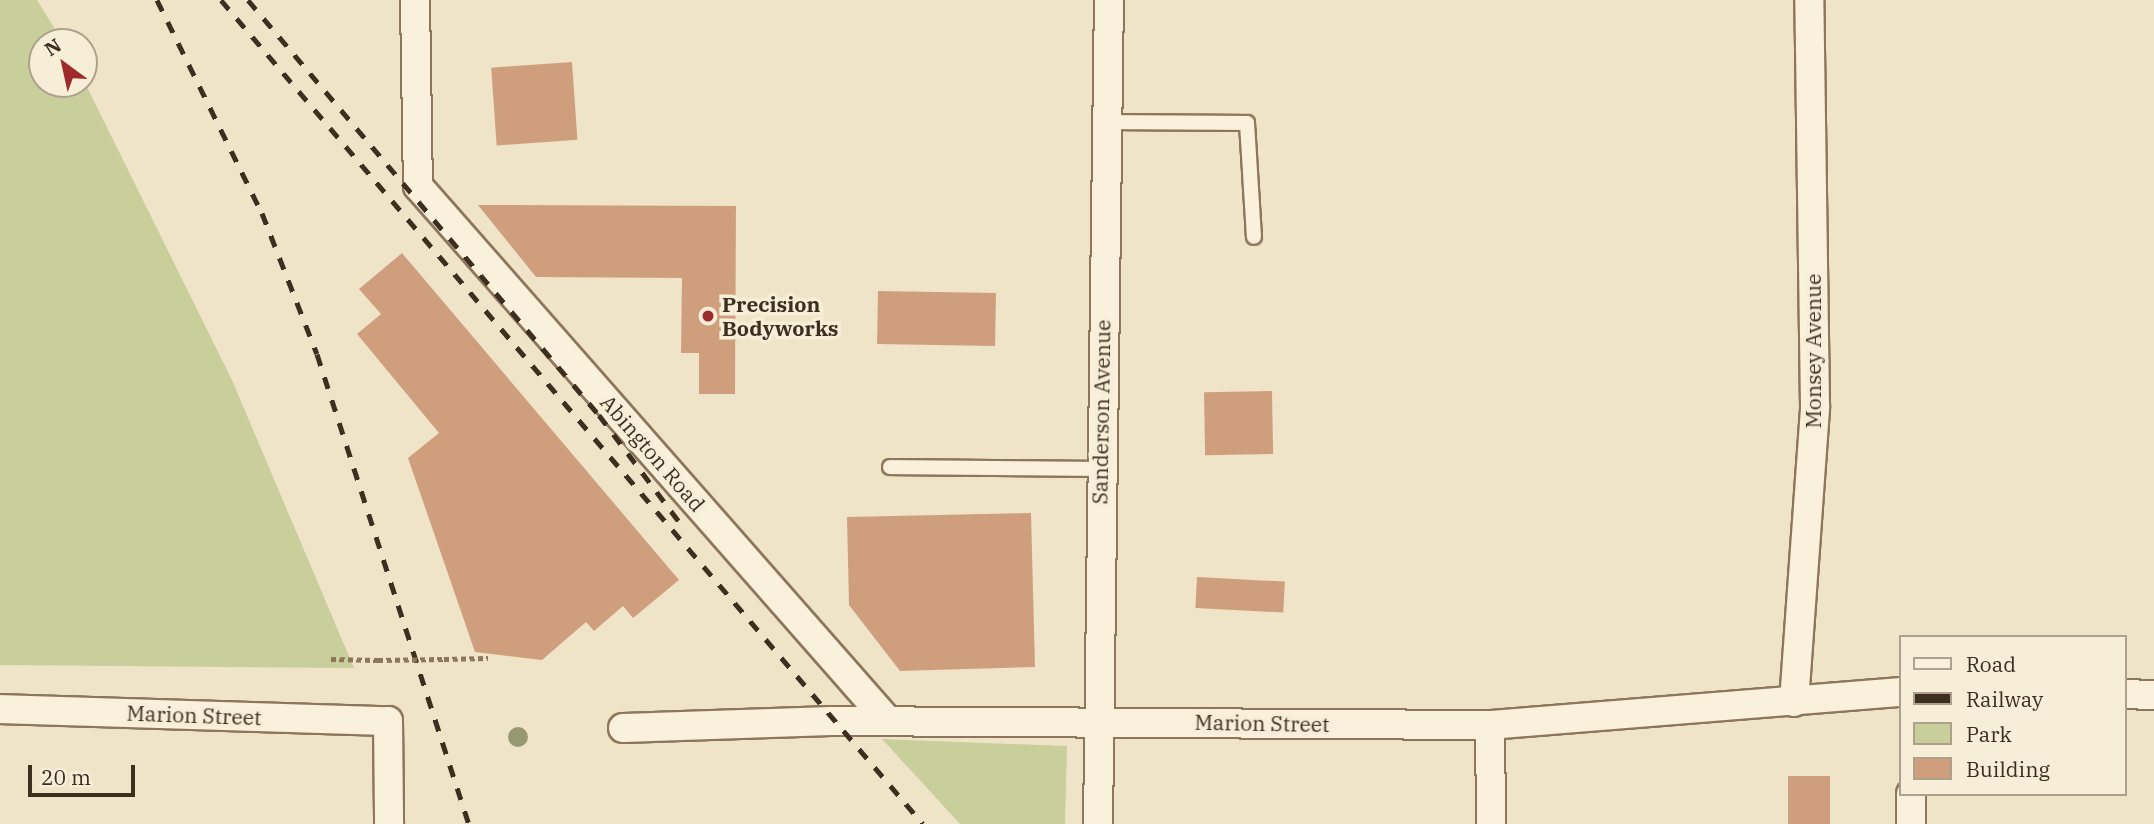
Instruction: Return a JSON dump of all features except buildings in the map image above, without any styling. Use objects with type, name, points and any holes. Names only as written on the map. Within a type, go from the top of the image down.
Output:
[{"type":"street","name":"Abington Road","points":[[415,0],[418,186],[888,721]]},
{"type":"street","name":"Sanderson Avenue","points":[[1098,824],[1096,721],[1109,0]]},
{"type":"street","name":"Monsey Avenue","points":[[1794,702],[1815,406],[1809,0]]},
{"type":"street","name":"Marion Street","points":[[623,728],[888,721],[1490,725],[1898,692]]},
{"type":"street","points":[[2126,694],[2154,695]]},
{"type":"street","name":"Marion Street","points":[[0,709],[388,721],[389,824]]},
{"type":"street","points":[[1490,725],[1491,824]]},
{"type":"street","points":[[1911,796],[1911,824]]},
{"type":"lane","points":[[1106,122],[1247,123],[1255,237]]},
{"type":"lane","points":[[890,467],[1100,469]]},
{"type":"path","points":[[331,659],[488,658]]},
{"type":"green space","points":[[0,0],[37,0],[54,28],[28,28],[28,98],[92,98],[232,380],[354,668],[0,665]]},
{"type":"green space","points":[[882,739],[1067,746],[1065,824],[960,824]]},
{"type":"railway","points":[[157,0],[262,213],[317,354],[469,824]]},
{"type":"railway","points":[[221,0],[923,824]]},
{"type":"railway","points":[[248,0],[599,415],[680,523]]},
{"type":"place","name":"Precision Bodyworks","points":[[708,316]]}]
